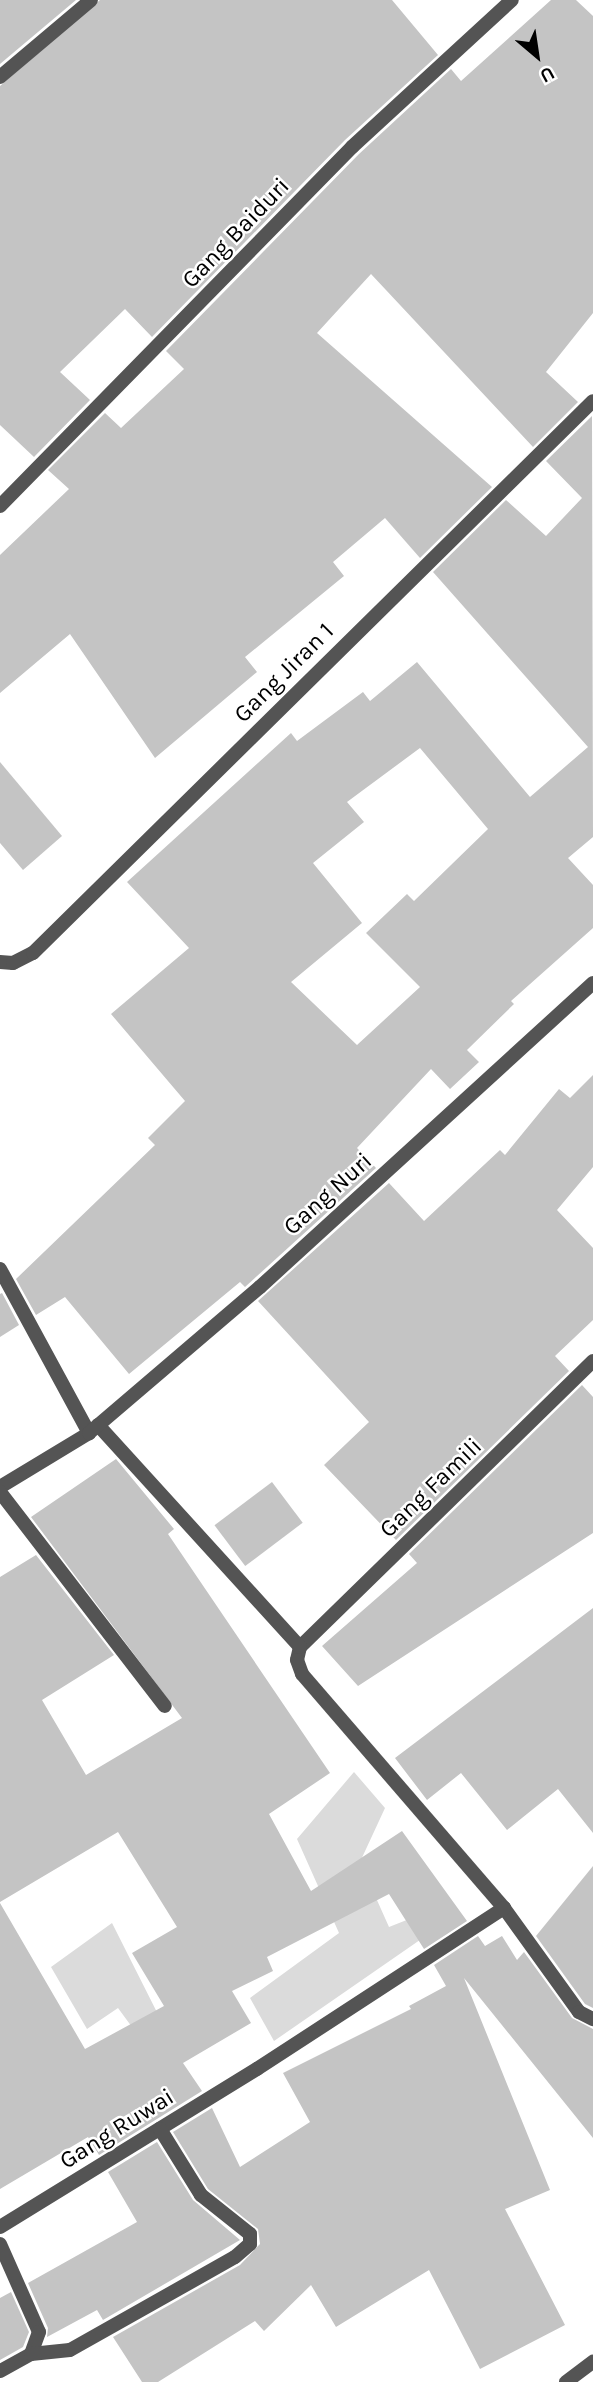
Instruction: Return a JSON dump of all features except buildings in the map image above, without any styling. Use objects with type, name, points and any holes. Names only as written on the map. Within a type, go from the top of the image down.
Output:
[{"type":"street","points":[[0,77],[91,0]]},
{"type":"street","name":"Gang Baiduri","points":[[0,506],[352,147],[512,0]]},
{"type":"street","name":"Gang Jiran 1","points":[[0,962],[13,963],[33,953],[593,401]]},
{"type":"street","name":"Gang Nuri","points":[[0,1487],[94,1429],[260,1287],[593,983]]},
{"type":"street","points":[[0,1269],[94,1429],[300,1647],[297,1660],[302,1674],[504,1908],[579,2012],[593,2020]]},
{"type":"street","name":"Gang Famili","points":[[300,1647],[593,1361]]},
{"type":"street","points":[[0,1492],[165,1706]]},
{"type":"street","name":"Gang Ruwai","points":[[0,2227],[257,2069],[504,1908]]},
{"type":"street","points":[[0,2371],[31,2354],[70,2350],[235,2257],[250,2244],[250,2234],[201,2195],[160,2129]]},
{"type":"street","points":[[0,2244],[39,2332],[31,2354]]},
{"type":"street","points":[[566,2382],[593,2362]]},
{"type":"shaded area","points":[[354,1772],[385,1808],[360,1862],[389,1927],[437,1908],[443,1924],[274,2041],[250,1998],[339,1933],[297,1839]]},
{"type":"shaded area","points":[[112,1923],[174,2046],[154,2057],[118,2008],[87,2029],[51,1967]]}]
